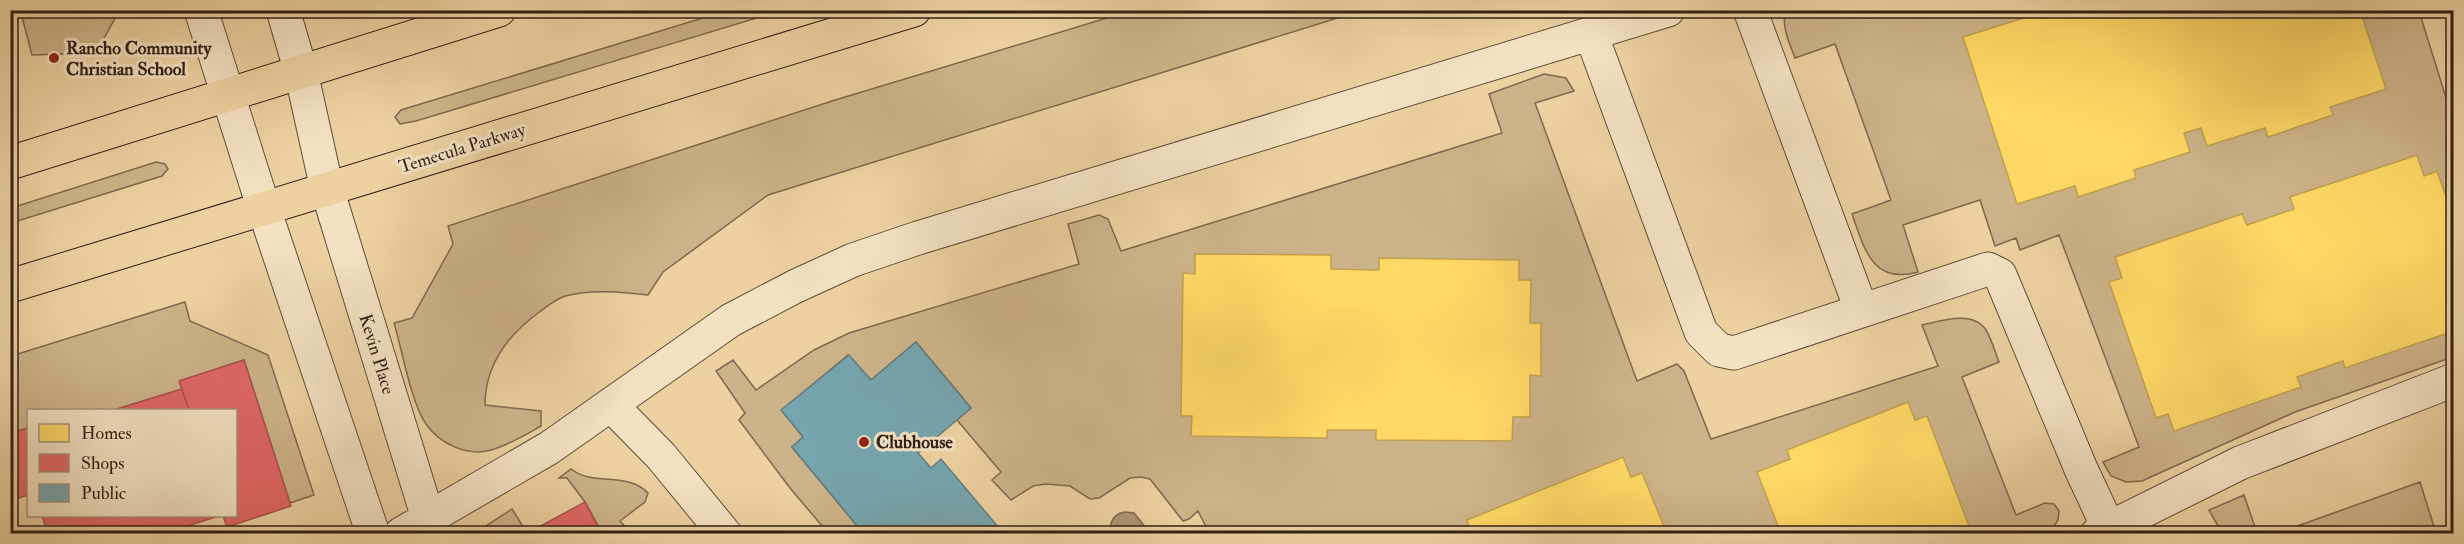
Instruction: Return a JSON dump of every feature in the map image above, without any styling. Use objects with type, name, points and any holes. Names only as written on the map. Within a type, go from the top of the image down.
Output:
[{"type":"main road","points":[[10,163],[499,10]]},
{"type":"main road","name":"Temecula Parkway","points":[[10,286],[914,10]]},
{"type":"street","points":[[201,10],[264,209],[373,534]]},
{"type":"street","name":"Kevin Place","points":[[283,10],[301,72],[327,189],[415,526]]},
{"type":"street","points":[[415,526],[549,448],[731,320],[796,286],[853,260],[918,238],[1668,10]]},
{"type":"street","points":[[1750,10],[1861,309]]},
{"type":"street","points":[[1591,34],[1701,332],[1719,350],[1734,353],[1861,309],[1988,269],[2000,275],[2081,469],[2102,530],[2240,463],[2454,380]]},
{"type":"street","points":[[611,405],[661,456],[725,534]]},
{"type":"shaded area","points":[[729,10],[780,11],[416,121],[400,124],[395,117],[401,110]]},
{"type":"shaded area","points":[[1895,10],[2419,11],[2453,120],[2453,357],[2295,412],[2142,481],[2126,482],[2111,476],[2103,462],[2139,447],[2059,235],[2020,250],[2016,238],[1995,246],[1980,200],[1903,225],[1918,272],[1902,275],[1890,273],[1872,261],[1866,251],[1852,214],[1891,200],[1835,44],[1795,58],[1788,41],[1784,17],[1785,11],[1868,11],[1871,18]]},
{"type":"shaded area","points":[[10,11],[119,11],[96,53],[32,55],[21,13],[11,16]]},
{"type":"shaded area","points":[[1130,11],[1360,11],[768,195],[663,272],[648,295],[596,292],[565,296],[544,308],[517,331],[494,364],[489,377],[485,405],[541,411],[541,426],[498,448],[473,452],[447,443],[426,424],[411,390],[394,323],[412,318],[453,244],[448,226],[832,101]]},
{"type":"shaded area","points":[[1544,74],[1566,78],[1574,91],[1535,103],[1637,381],[1677,364],[1684,371],[1711,439],[1938,366],[1922,325],[1956,318],[1973,320],[1986,330],[1999,362],[1962,377],[2016,515],[2045,503],[2054,504],[2059,511],[2058,520],[2049,534],[1197,533],[1206,527],[1198,511],[1183,521],[1150,479],[1141,477],[1130,478],[1099,498],[1090,499],[1070,486],[1046,484],[1033,486],[1011,500],[992,480],[1001,472],[957,420],[971,408],[916,342],[871,380],[848,355],[782,410],[803,437],[792,447],[858,527],[850,533],[828,533],[790,488],[739,420],[745,413],[716,371],[733,360],[756,390],[814,350],[849,333],[1079,264],[1068,224],[1099,215],[1108,219],[1121,251],[1502,133],[1489,94]]},
{"type":"shaded area","points":[[156,162],[165,164],[168,169],[162,176],[11,223],[11,208]]},
{"type":"shaded area","points":[[185,302],[190,321],[268,355],[314,495],[290,503],[244,360],[180,381],[182,389],[117,409],[27,409],[27,428],[11,433],[11,356]]},
{"type":"shaded area","points":[[571,469],[590,477],[630,482],[640,486],[648,493],[645,502],[620,521],[631,533],[602,533],[585,502],[567,478],[559,478]]},
{"type":"shaded area","points":[[2420,482],[2436,533],[2278,533]]},
{"type":"shaded area","points":[[2244,495],[2257,533],[2222,533],[2209,510]]},
{"type":"shaded area","points":[[512,509],[527,533],[475,533]]},
{"type":"shaded area","points":[[1125,512],[1134,513],[1150,533],[1110,533],[1113,519]]},
{"type":"building: Homes","points":[[2022,10],[2360,10],[2386,89],[2330,107],[2333,115],[2268,137],[2265,128],[2207,146],[2201,128],[2184,133],[2190,152],[2134,170],[2136,178],[2078,197],[2075,186],[2017,204],[1963,37],[2024,18]]},
{"type":"building: Homes","points":[[2417,155],[2424,176],[2437,171],[2454,219],[2454,331],[2345,368],[2343,361],[2297,377],[2301,387],[2174,431],[2168,414],[2156,418],[2109,282],[2122,278],[2115,257],[2242,214],[2247,225],[2294,209],[2290,197]]},
{"type":"building: Homes","points":[[1195,254],[1331,255],[1331,269],[1379,270],[1379,258],[1519,260],[1519,280],[1531,280],[1530,323],[1541,323],[1541,376],[1530,375],[1530,417],[1513,417],[1512,441],[1376,440],[1376,430],[1327,430],[1327,438],[1191,436],[1192,416],[1181,416],[1183,273],[1195,274]]},
{"type":"building: Homes","points":[[1908,402],[1915,420],[1927,416],[1972,534],[1781,534],[1757,472],[1790,459],[1787,450]]},
{"type":"building: Homes","points":[[1623,457],[1631,477],[1642,473],[1667,534],[1472,534],[1467,520]]},
{"type":"building: Shops","points":[[244,360],[291,506],[227,527],[223,517],[237,517],[237,409],[117,409],[182,389],[179,381]]},
{"type":"building: Shops","points":[[244,360],[291,506],[227,527],[223,517],[237,517],[237,409],[189,409],[179,381]]},
{"type":"building: Shops","points":[[27,428],[27,495],[13,500],[10,489],[10,433]]},
{"type":"building: Shops","points":[[27,428],[27,495],[13,500],[10,489],[10,433]]},
{"type":"building: Shops","points":[[585,502],[602,534],[537,534],[535,529]]},
{"type":"building: Shops","points":[[42,517],[216,517],[165,533],[48,534]]},
{"type":"building: Public","name":"Clubhouse","points":[[916,342],[971,408],[918,453],[931,468],[941,459],[1004,534],[850,534],[858,527],[792,447],[803,437],[781,410],[849,355],[871,380]]},
{"type":"place","name":"Rancho Community Christian School","points":[[54,58]]},
{"type":"place","name":"Clubhouse","points":[[864,442]]}]
